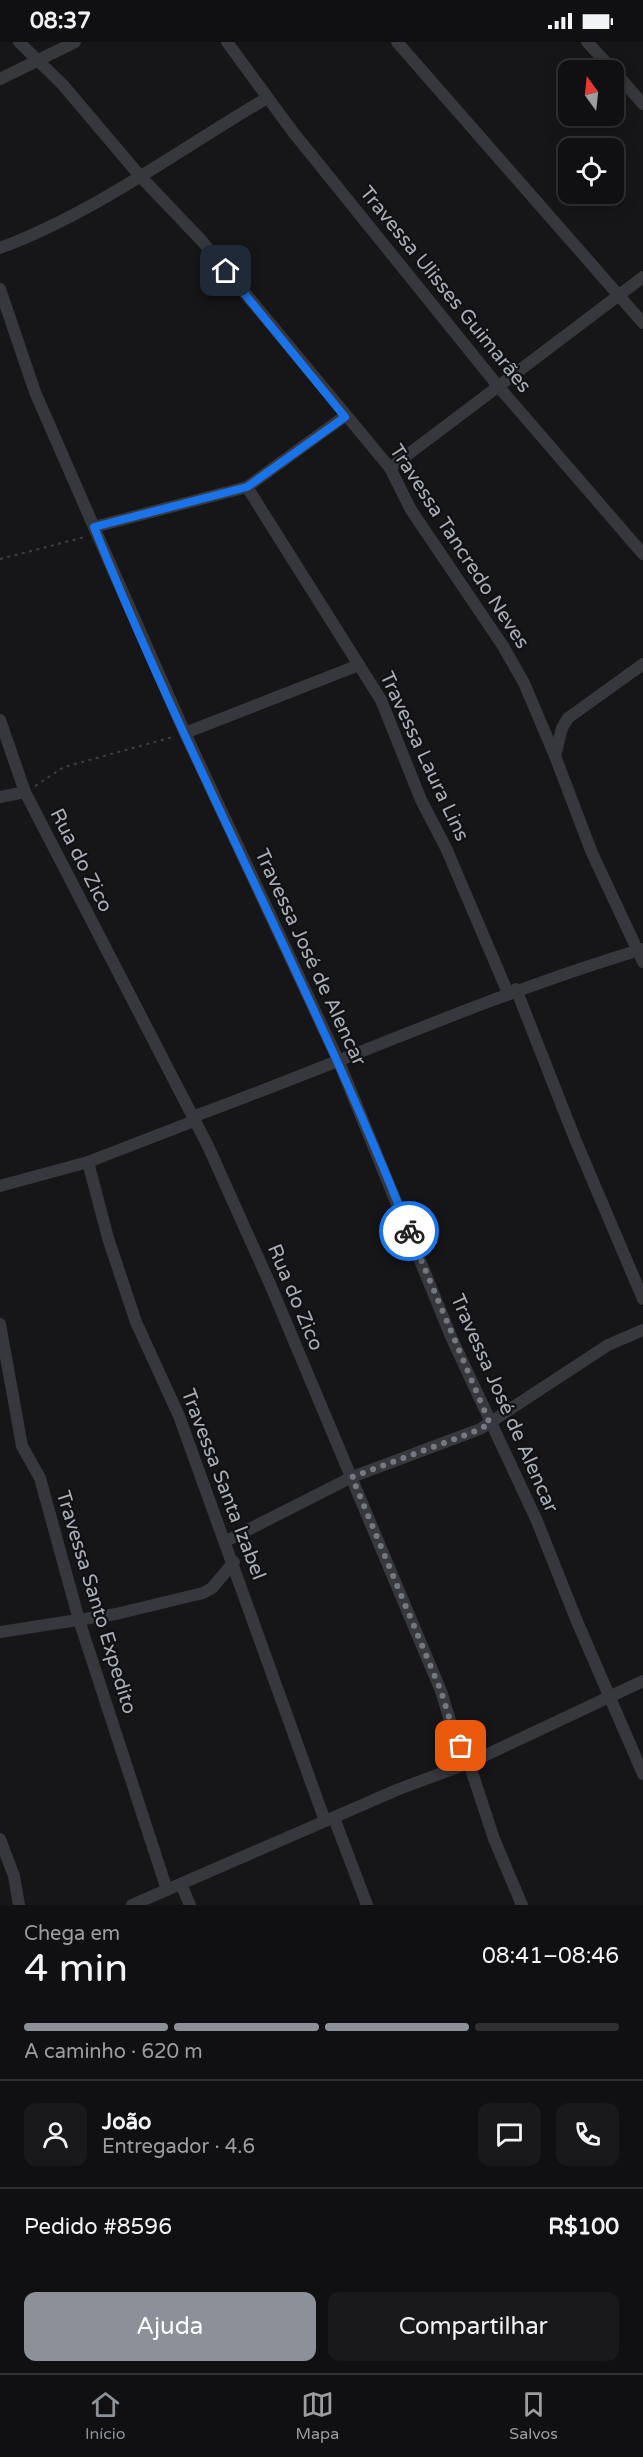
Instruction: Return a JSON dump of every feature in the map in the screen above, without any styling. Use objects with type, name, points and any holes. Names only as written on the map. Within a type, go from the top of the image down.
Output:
[{"type":"street","name":"Travessa Tancredo Neves","points":[[19,42],[36,62],[63,85],[140,176],[201,240],[345,417],[390,468],[430,540],[503,646],[524,683],[592,853],[641,954]]},
{"type":"street","points":[[0,79],[75,42]]},
{"type":"street","name":"Travessa Ulisses Guimarães","points":[[227,42],[267,98],[498,386],[643,554]]},
{"type":"street","points":[[397,42],[619,293],[643,324]]},
{"type":"street","points":[[587,42],[603,60]]},
{"type":"street","points":[[624,83],[643,104]]},
{"type":"street","points":[[0,248],[60,222],[267,98]]},
{"type":"street","points":[[390,468],[643,277]]},
{"type":"street","name":"Travessa José de Alencar","points":[[0,289],[35,392],[95,531],[185,733],[339,1062],[490,1424],[533,1511],[643,1774]]},
{"type":"street","points":[[95,531],[247,487],[345,417]]},
{"type":"street","name":"Travessa Laura Lins","points":[[247,487],[381,700],[421,800],[446,848],[512,991],[643,1299]]},
{"type":"street","points":[[555,756],[561,728],[568,718],[643,664]]},
{"type":"street","points":[[185,733],[359,665]]},
{"type":"street","name":"Rua do Zico","points":[[0,720],[25,792],[208,1146],[270,1284],[441,1691],[453,1730],[469,1763],[494,1839],[522,1905]]},
{"type":"street","points":[[0,797],[25,792]]},
{"type":"street","points":[[0,1186],[88,1162],[512,991],[641,954]]},
{"type":"street","name":"Travessa Santa Izabel","points":[[88,1162],[108,1238],[136,1322],[179,1416],[330,1820],[367,1905]]},
{"type":"street","name":"Travessa Santo Expedito","points":[[0,1324],[22,1446],[40,1478],[79,1620],[167,1890]]},
{"type":"street","points":[[226,1541],[352,1477],[490,1424],[608,1345],[643,1330]]},
{"type":"street","points":[[0,1632],[79,1620],[209,1591],[234,1562]]},
{"type":"street","points":[[132,1905],[437,1773],[469,1763],[643,1681]]},
{"type":"street","points":[[0,1839],[14,1876],[19,1905]]},
{"type":"street","points":[[181,1884],[190,1905]]},
{"type":"path","points":[[0,559],[95,531]]},
{"type":"path","points":[[25,792],[64,767],[185,733]]},
{"type":"way so far","points":[[409,1231],[452,1339],[490,1424],[480,1430],[352,1477],[441,1691],[453,1730],[461,1746]]},
{"type":"route","points":[[226,271],[345,417],[247,487],[94,527],[185,733],[339,1062],[409,1231]]}]
